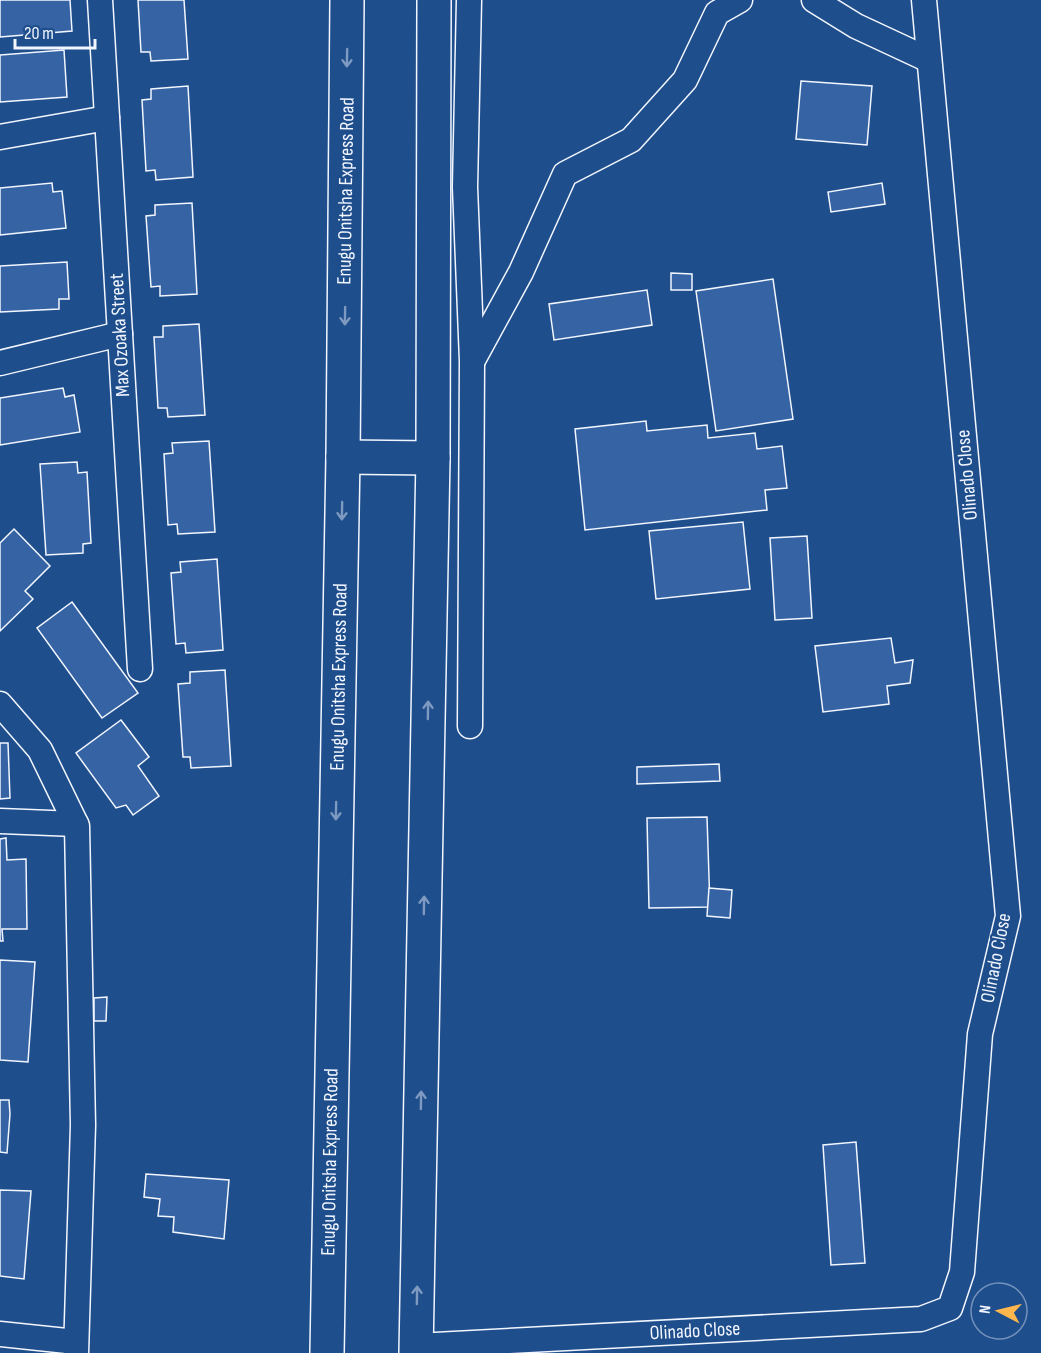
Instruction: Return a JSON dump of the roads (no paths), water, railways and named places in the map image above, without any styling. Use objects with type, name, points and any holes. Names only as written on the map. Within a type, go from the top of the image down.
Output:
[{"type":"highway","name":"Enugu Onitsha Express Road","points":[[327,1353],[343,457],[347,0]]},
{"type":"highway","points":[[416,1349],[432,458],[434,0]]},
{"type":"highway","points":[[343,457],[432,458]]},
{"type":"street","name":"Max Ozoaka Street","points":[[100,0],[140,669]]},
{"type":"street","points":[[469,0],[465,187],[472,361],[470,726]]},
{"type":"street","points":[[472,361],[521,272],[566,174],[631,140],[685,80],[717,14],[740,0]]},
{"type":"street","points":[[814,0],[856,26],[929,60]]},
{"type":"street","name":"Olinado Close","points":[[416,1349],[921,1319],[950,1308],[962,1272],[980,1034],[1008,916],[924,0]]},
{"type":"street","points":[[0,137],[107,118]]},
{"type":"street","points":[[0,363],[120,334]]},
{"type":"street","points":[[0,704],[40,750],[77,825],[83,1125],[76,1348],[0,1334]]},
{"type":"street","points":[[0,821],[77,825]]}]
